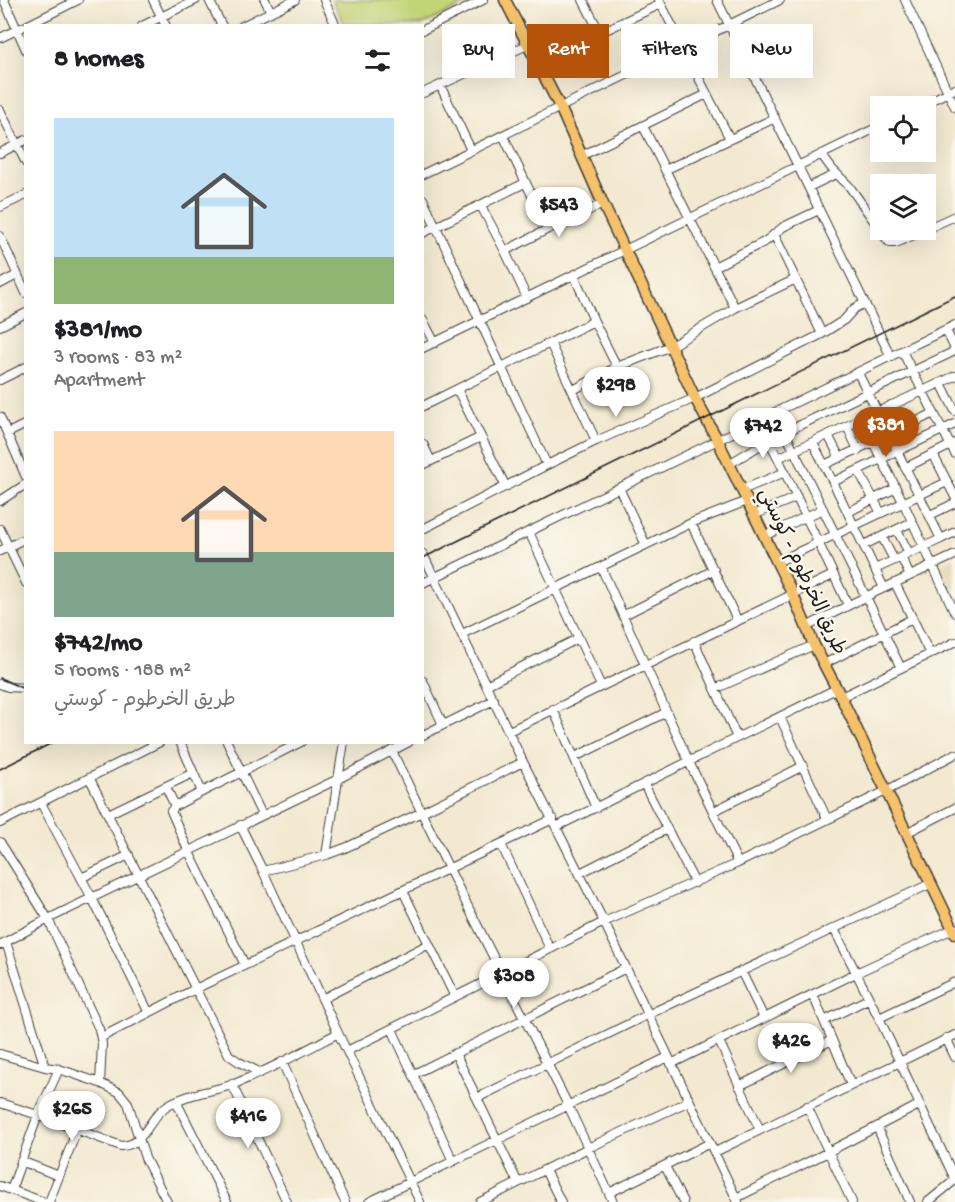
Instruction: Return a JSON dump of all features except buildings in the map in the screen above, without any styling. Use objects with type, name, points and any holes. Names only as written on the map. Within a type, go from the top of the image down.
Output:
[{"type":"highway","name":"طريق الخرطوم - كوستي","points":[[505,0],[527,45]]},
{"type":"highway","name":"طريق الخرطوم - كوستي","points":[[545,78],[695,398],[777,562],[814,645],[954,930]]},
{"type":"street","points":[[4,0],[24,46]]},
{"type":"street","points":[[30,24],[78,0]]},
{"type":"street","points":[[153,0],[165,24]]},
{"type":"street","points":[[146,24],[196,0]]},
{"type":"street","points":[[209,0],[221,24]]},
{"type":"street","points":[[265,0],[271,12]]},
{"type":"street","points":[[246,24],[295,0]]},
{"type":"street","points":[[324,0],[335,24]]},
{"type":"street","points":[[424,30],[483,0]]},
{"type":"street","points":[[583,0],[595,24]]},
{"type":"street","points":[[717,0],[891,357]]},
{"type":"street","points":[[718,30],[780,0]]},
{"type":"street","points":[[905,0],[952,91],[955,107]]},
{"type":"street","points":[[609,28],[660,2],[672,24]]},
{"type":"street","points":[[0,38],[24,27]]},
{"type":"street","points":[[424,93],[527,45]]},
{"type":"street","points":[[424,174],[621,77]]},
{"type":"street","points":[[699,78],[730,140]]},
{"type":"street","points":[[440,85],[471,150]]},
{"type":"street","points":[[936,98],[952,91]]},
{"type":"street","points":[[581,156],[707,94]]},
{"type":"street","points":[[0,110],[24,159]]},
{"type":"street","points":[[665,170],[775,118]]},
{"type":"street","points":[[643,126],[735,308]]},
{"type":"street","points":[[424,348],[870,131]]},
{"type":"street","points":[[503,135],[548,229]]},
{"type":"street","points":[[0,153],[24,141]]},
{"type":"street","points":[[821,154],[870,215]]},
{"type":"street","points":[[809,187],[836,174]]},
{"type":"street","points":[[424,233],[525,183]]},
{"type":"street","points":[[0,207],[24,196]]},
{"type":"street","points":[[424,201],[547,465]]},
{"type":"street","points":[[505,251],[603,204]]},
{"type":"street","points":[[480,206],[527,298]]},
{"type":"street","points":[[714,267],[766,242],[783,227],[819,210]]},
{"type":"street","points":[[936,224],[955,216]]},
{"type":"street","points":[[774,234],[822,334]]},
{"type":"street","points":[[0,236],[24,289]]},
{"type":"street","points":[[887,240],[891,243],[902,240]]},
{"type":"street","points":[[0,284],[17,274]]},
{"type":"street","points":[[574,275],[617,367]]},
{"type":"street","points":[[573,390],[617,367],[671,346],[735,308],[796,279]]},
{"type":"street","points":[[424,528],[596,441],[695,398],[822,334],[844,321],[855,308],[865,303]]},
{"type":"street","points":[[0,326],[24,314]]},
{"type":"street","points":[[424,406],[594,321]]},
{"type":"street","points":[[424,322],[435,343]]},
{"type":"street","points":[[424,583],[955,325]]},
{"type":"street","points":[[729,464],[769,440],[955,350],[946,330]]},
{"type":"street","points":[[550,343],[596,441]]},
{"type":"street","points":[[902,351],[953,444],[955,454]]},
{"type":"street","points":[[0,380],[24,368]]},
{"type":"street","points":[[858,373],[941,539]]},
{"type":"street","points":[[778,459],[955,376]]},
{"type":"street","points":[[940,383],[954,405]]},
{"type":"street","points":[[457,389],[506,487]]},
{"type":"street","points":[[891,405],[903,428]]},
{"type":"street","points":[[775,412],[901,668]]},
{"type":"street","points":[[888,435],[934,413]]},
{"type":"street","points":[[0,417],[24,472]]},
{"type":"street","points":[[758,420],[848,605]]},
{"type":"street","points":[[862,420],[934,565],[955,613]]},
{"type":"street","points":[[833,482],[955,424]]},
{"type":"street","points":[[8,433],[24,425]]},
{"type":"street","points":[[847,426],[858,450]]},
{"type":"street","points":[[828,435],[840,458]]},
{"type":"street","points":[[424,464],[480,437]]},
{"type":"street","points":[[813,442],[884,588]]},
{"type":"street","points":[[825,465],[873,442]]},
{"type":"street","points":[[905,468],[953,444]]},
{"type":"street","points":[[424,446],[431,461]]},
{"type":"street","points":[[933,454],[955,496]]},
{"type":"street","points":[[858,470],[880,513]]},
{"type":"street","points":[[462,634],[691,523],[785,472]]},
{"type":"street","points":[[777,562],[947,482]]},
{"type":"street","points":[[0,501],[24,485]]},
{"type":"street","points":[[619,488],[646,545]]},
{"type":"street","points":[[848,512],[896,488]]},
{"type":"street","points":[[754,515],[797,497]]},
{"type":"street","points":[[930,515],[955,503]]},
{"type":"street","points":[[764,536],[823,509]]},
{"type":"street","points":[[864,544],[912,522]]},
{"type":"street","points":[[691,523],[737,620]]},
{"type":"street","points":[[0,529],[4,549],[24,580]]},
{"type":"street","points":[[897,530],[901,557],[910,576]]},
{"type":"street","points":[[529,532],[601,686]]},
{"type":"street","points":[[875,569],[955,532]]},
{"type":"street","points":[[882,537],[901,557]]},
{"type":"street","points":[[4,549],[24,539]]},
{"type":"street","points":[[806,627],[955,555]]},
{"type":"street","points":[[424,556],[604,922],[737,1200],[919,1105]]},
{"type":"street","points":[[601,567],[689,762],[738,863]]},
{"type":"street","points":[[624,615],[714,570]]},
{"type":"street","points":[[509,731],[833,575]]},
{"type":"street","points":[[895,583],[930,654]]},
{"type":"street","points":[[824,664],[912,619]]},
{"type":"street","points":[[486,685],[579,638]]},
{"type":"street","points":[[694,641],[737,738]]},
{"type":"street","points":[[556,827],[780,717],[901,668],[955,642]]},
{"type":"street","points":[[715,689],[814,645]]},
{"type":"street","points":[[424,683],[443,725]]},
{"type":"street","points":[[0,684],[24,688]]},
{"type":"street","points":[[424,734],[494,700]]},
{"type":"street","points":[[553,709],[596,808]]},
{"type":"street","points":[[575,757],[667,712]]},
{"type":"street","points":[[780,717],[827,819]]},
{"type":"street","points":[[0,823],[156,744]]},
{"type":"street","points":[[181,744],[202,792]]},
{"type":"street","points":[[228,744],[262,815]]},
{"type":"street","points":[[245,965],[171,812],[175,806],[297,744]]},
{"type":"street","points":[[326,855],[344,744]]},
{"type":"street","points":[[45,1067],[3,943],[405,744]]},
{"type":"street","points":[[392,751],[568,1105],[613,1202]]},
{"type":"street","points":[[347,1051],[604,922],[738,863],[886,791],[955,754]]},
{"type":"street","points":[[263,871],[345,848],[524,762]]},
{"type":"street","points":[[714,811],[803,766]]},
{"type":"street","points":[[108,814],[194,773]]},
{"type":"street","points":[[90,779],[229,1055],[259,1072]]},
{"type":"street","points":[[644,784],[695,883]]},
{"type":"street","points":[[166,787],[175,806]]},
{"type":"street","points":[[41,803],[92,898],[149,1013]]},
{"type":"street","points":[[906,833],[955,808]]},
{"type":"street","points":[[102,1037],[195,989],[553,819]]},
{"type":"street","points":[[240,825],[420,1202]]},
{"type":"street","points":[[580,873],[668,829]]},
{"type":"street","points":[[0,842],[48,919],[99,1029],[102,1037],[100,1083]]},
{"type":"street","points":[[501,844],[550,949]]},
{"type":"street","points":[[81,878],[129,855]]},
{"type":"street","points":[[477,1098],[647,1015],[930,884]]},
{"type":"street","points":[[403,891],[455,997]]},
{"type":"street","points":[[834,929],[955,1179],[928,1202]]},
{"type":"street","points":[[369,1202],[568,1105],[719,1041],[856,973],[954,930]]},
{"type":"street","points":[[322,999],[429,944]]},
{"type":"street","points":[[414,1074],[626,968]]},
{"type":"street","points":[[741,971],[764,1018]]},
{"type":"street","points":[[879,1018],[955,982]]},
{"type":"street","points":[[813,995],[851,1085]]},
{"type":"street","points":[[824,1021],[868,999]]},
{"type":"street","points":[[392,1029],[453,1161]]},
{"type":"street","points":[[0,1103],[121,1146],[130,1145],[140,1139],[157,1114],[176,1101],[232,1084],[282,1062],[338,1033]]},
{"type":"street","points":[[715,1152],[955,1035]]},
{"type":"street","points":[[946,1038],[955,1057]]},
{"type":"street","points":[[739,1086],[832,1040]]},
{"type":"street","points":[[719,1041],[760,1130]]},
{"type":"street","points":[[454,1053],[518,1184]]},
{"type":"street","points":[[0,1054],[59,1069],[119,1092],[133,1116],[146,1158],[167,1202]]},
{"type":"street","points":[[282,1062],[345,1202]]},
{"type":"street","points":[[11,1190],[38,1115],[59,1069]]},
{"type":"street","points":[[232,1084],[287,1202]]},
{"type":"street","points":[[176,1101],[227,1202]]},
{"type":"street","points":[[480,1202],[689,1101]]},
{"type":"street","points":[[807,1106],[852,1202]]},
{"type":"street","points":[[877,1127],[910,1202]]},
{"type":"street","points":[[50,1202],[77,1130]]},
{"type":"street","points":[[609,1193],[710,1143]]},
{"type":"street","points":[[21,1161],[59,1176]]},
{"type":"street","points":[[665,1166],[683,1202]]},
{"type":"street","points":[[545,1170],[561,1202]]},
{"type":"street","points":[[0,1186],[44,1202]]},
{"type":"shaded area","points":[[955,558],[955,610],[934,568]]},
{"type":"green space","points":[[332,0],[474,0],[424,24],[344,24]]},
{"type":"railway","points":[[424,558],[955,296]]},
{"type":"railway","points":[[0,678],[24,689]]},
{"type":"railway","points":[[0,769],[50,744]]}]
